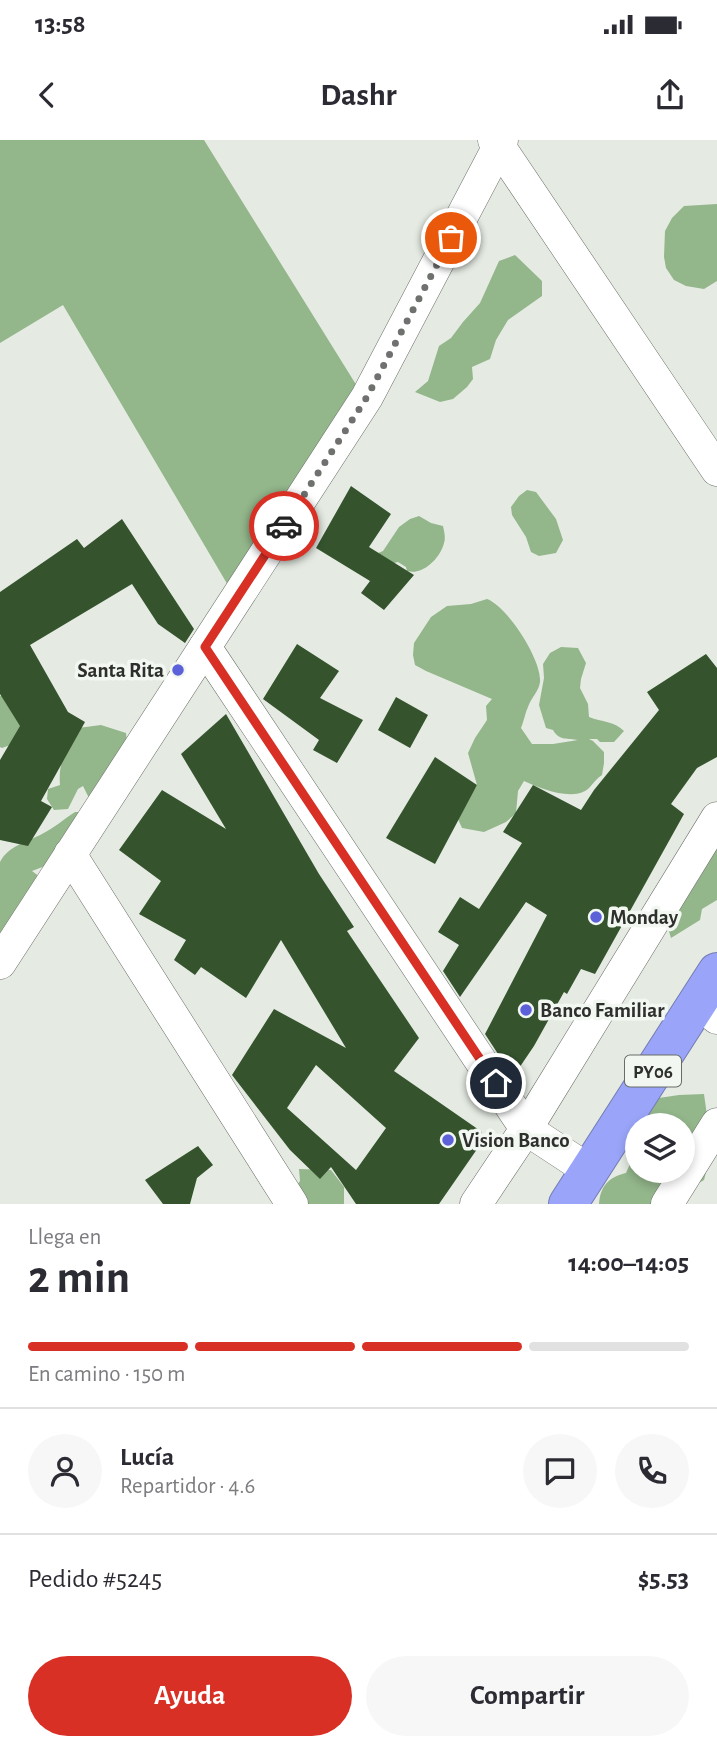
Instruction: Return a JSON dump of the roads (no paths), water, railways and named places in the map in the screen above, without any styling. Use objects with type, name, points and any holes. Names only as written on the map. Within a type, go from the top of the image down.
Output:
[{"type":"highway","name":"PY06","points":[[568,1204],[710,997]]},
{"type":"street","points":[[0,964],[367,397],[498,142],[717,470]]},
{"type":"street","points":[[205,647],[526,1129],[590,1171]]},
{"type":"street","points":[[476,1204],[526,1129],[717,818]]},
{"type":"street","points":[[70,854],[292,1204]]},
{"type":"street","points":[[667,1204],[717,1124]]},
{"type":"place","name":"Santa Rita","points":[[178,670]]},
{"type":"place","name":"Monday","points":[[596,917]]},
{"type":"place","name":"Banco Familiar","points":[[526,1010]]},
{"type":"place","name":"Vision Banco","points":[[448,1140]]}]
